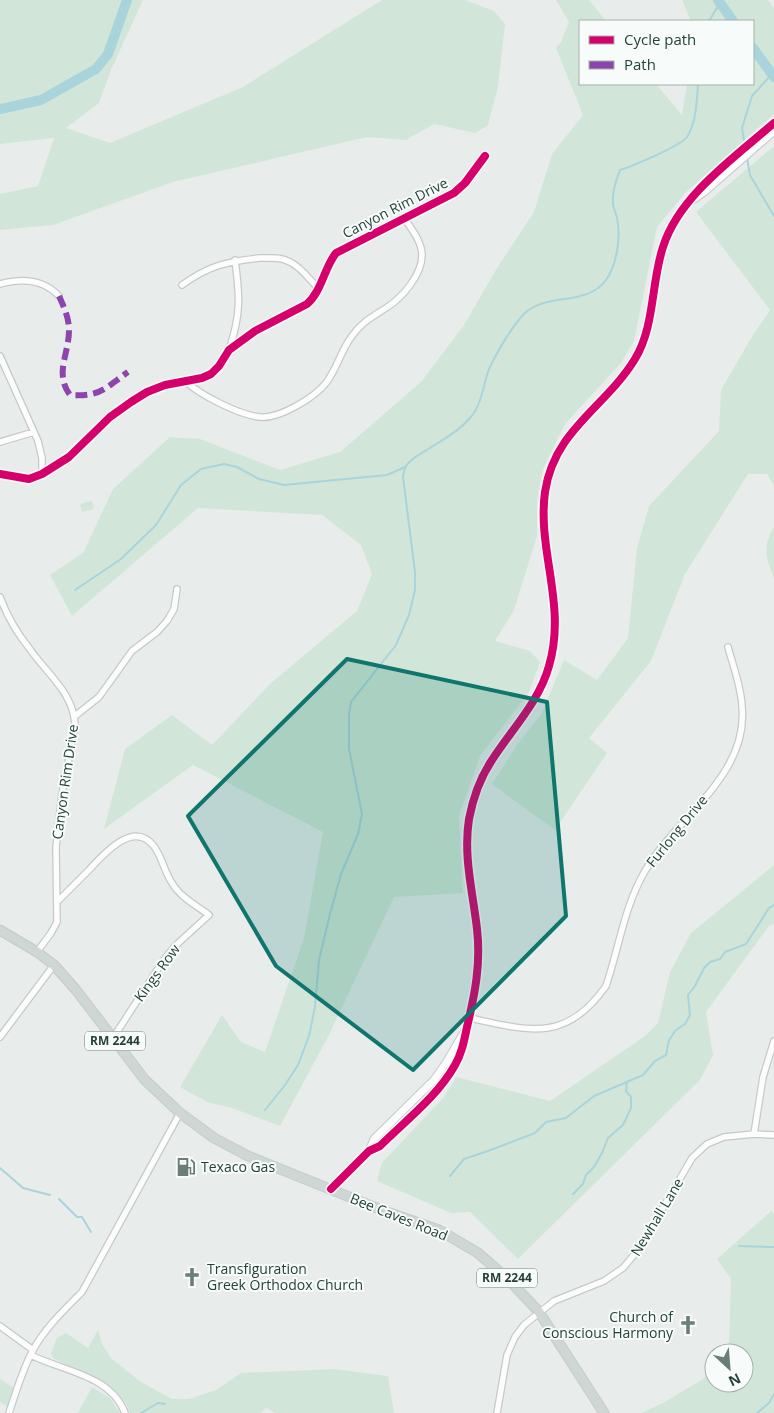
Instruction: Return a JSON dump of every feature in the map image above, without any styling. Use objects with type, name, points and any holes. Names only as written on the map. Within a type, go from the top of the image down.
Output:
[{"type":"main road","name":"Bee Caves Road","points":[[0,930],[37,952],[54,965],[76,990],[146,1080],[180,1113],[214,1138],[248,1156],[384,1212],[439,1230],[478,1253],[510,1281],[539,1312],[604,1413]]},
{"type":"street","points":[[331,1189],[369,1151],[380,1146],[443,1082],[461,1054],[465,1042],[476,986],[478,956],[477,930],[468,858],[470,815],[476,792],[487,768],[529,709],[540,688],[550,663],[554,642],[556,615],[544,520],[548,479],[563,443],[618,381],[639,351],[647,329],[663,246],[676,219],[702,189],[774,123]]},
{"type":"street","points":[[702,189],[774,131]]},
{"type":"street","name":"Canyon Rim Drive","points":[[0,474],[29,479],[42,474],[69,457],[110,417],[147,392],[165,385],[202,378],[210,374],[220,366],[229,350],[255,331],[313,299],[336,253],[454,193],[465,183],[485,156]]},
{"type":"street","points":[[185,381],[194,390],[205,396],[247,414],[262,417],[277,414],[316,394],[327,382],[351,337],[368,318],[388,307],[410,284],[418,270],[422,255],[416,236],[404,218]]},
{"type":"street","points":[[182,285],[202,271],[222,263],[235,260],[274,258],[292,262],[318,288]]},
{"type":"street","points":[[229,350],[236,329],[240,294],[235,260]]},
{"type":"street","points":[[0,284],[22,280],[38,282],[51,287],[59,296]]},
{"type":"street","points":[[0,356],[41,450],[42,474]]},
{"type":"street","points":[[0,442],[34,432]]},
{"type":"street","points":[[75,716],[99,697],[132,651],[168,621],[174,609],[177,589]]},
{"type":"street","name":"Canyon Rim Drive","points":[[0,597],[12,623],[29,650],[69,701],[75,716],[75,728],[62,794],[56,847],[57,922],[37,952]]},
{"type":"street","name":"Furlong Drive","points":[[470,1018],[518,1029],[545,1029],[560,1025],[581,1014],[606,986],[629,905],[644,872],[673,832],[715,786],[735,755],[742,729],[742,706],[728,647]]},
{"type":"street","name":"Kings Row","points":[[58,901],[107,851],[128,838],[139,836],[151,843],[155,848],[172,884],[180,894],[209,915],[175,946],[163,961],[113,1038]]},
{"type":"street","points":[[0,1037],[54,965]]},
{"type":"street","points":[[369,1151],[374,1139],[436,1076],[467,1027]]},
{"type":"street","points":[[754,1134],[763,1077],[774,1042]]},
{"type":"street","points":[[436,1076],[443,1082]]},
{"type":"street","points":[[9,1413],[22,1373],[32,1353],[59,1316],[82,1292],[180,1113]]},
{"type":"street","name":"Newhall Lane","points":[[497,1413],[504,1371],[511,1346],[524,1325],[539,1312],[562,1297],[604,1281],[623,1268],[639,1250],[692,1158],[707,1144],[724,1137],[754,1134],[774,1135]]},
{"type":"street","points":[[0,1326],[32,1353],[101,1385],[120,1402],[125,1413]]},
{"type":"highlighted area","points":[[347,659],[547,702],[566,916],[413,1070],[276,966],[188,816]]},
{"type":"green space","points":[[0,0],[143,0],[111,70],[99,103],[66,128],[110,143],[243,87],[382,0],[465,0],[494,11],[505,24],[498,87],[488,125],[475,133],[434,124],[406,140],[367,137],[173,182],[53,225],[0,230],[0,194],[38,186],[54,138],[0,144]]},
{"type":"green space","points":[[556,0],[589,0],[605,20],[579,20],[579,85],[657,85],[682,115],[687,85],[754,85],[754,20],[691,20],[682,0],[768,0],[774,8],[774,114],[686,192],[657,227],[634,341],[621,363],[565,424],[543,469],[537,501],[537,536],[514,610],[495,641],[530,651],[540,662],[529,692],[480,756],[459,816],[463,893],[394,897],[329,1035],[280,1126],[232,1108],[207,1102],[180,1087],[222,1015],[241,1042],[265,1052],[304,938],[323,832],[193,765],[104,829],[125,749],[172,715],[212,745],[271,683],[357,611],[372,574],[361,545],[322,515],[198,508],[72,616],[50,575],[83,553],[113,489],[170,437],[200,439],[280,470],[340,452],[421,382],[464,325],[497,268],[534,212],[552,154],[583,115],[556,48],[561,42],[569,22]]},
{"type":"green space","points":[[774,146],[774,486],[767,474],[748,474],[685,574],[651,661],[589,738],[607,753],[555,830],[492,784],[517,745],[542,713],[564,660],[597,680],[628,638],[637,548],[649,506],[719,431],[721,390],[751,338],[770,310],[696,212]]},
{"type":"green space","points":[[92,501],[94,509],[82,512],[80,504]]},
{"type":"green space","points":[[774,527],[774,578],[766,552],[770,534]]},
{"type":"green space","points":[[774,865],[774,924],[769,926],[706,1012],[713,1055],[700,1080],[518,1259],[470,1212],[451,1213],[377,1181],[382,1163],[444,1097],[456,1077],[550,1101],[645,1036],[658,1023],[670,972],[691,933]]},
{"type":"green space","points":[[771,1211],[774,1213],[774,1413],[641,1413],[663,1403],[704,1378],[704,1393],[754,1393],[754,1343],[729,1343],[731,1279],[717,1259]]},
{"type":"green space","points":[[98,1330],[102,1344],[111,1358],[141,1382],[172,1399],[189,1399],[216,1390],[241,1373],[334,1369],[388,1376],[394,1413],[275,1413],[266,1408],[261,1413],[130,1413],[118,1394],[109,1386],[86,1373],[54,1359],[51,1353],[57,1338],[66,1333],[88,1348]]},
{"type":"green space","points":[[0,1379],[14,1388],[8,1407],[0,1402]]},
{"type":"green space","points":[[92,1387],[110,1398],[120,1413],[78,1413]]},
{"type":"waterway","points":[[0,109],[41,100],[96,69],[108,54],[127,0]]},
{"type":"waterway","points":[[718,0],[732,20]]},
{"type":"waterway","points":[[710,20],[720,3]]},
{"type":"waterway","points":[[754,49],[774,77]]},
{"type":"waterway","points":[[745,146],[742,128],[752,96],[772,74]]},
{"type":"waterway","points":[[265,1110],[298,1065],[309,1036],[315,1007],[319,960],[330,914],[341,874],[358,834],[362,814],[349,749],[351,702],[396,645],[409,615],[415,590],[415,572],[403,477],[405,467],[414,458],[456,431],[474,413],[480,401],[492,363],[509,333],[524,314],[533,307],[543,303],[588,294],[606,280],[613,267],[617,250],[618,225],[613,207],[613,199],[620,170],[666,150],[687,137],[694,119],[698,85]]},
{"type":"waterway","points":[[747,158],[750,175],[774,216]]},
{"type":"waterway","points":[[75,590],[121,559],[156,525],[181,485],[201,469],[224,464],[237,467],[259,479],[284,485],[387,475],[405,467]]},
{"type":"waterway","points":[[450,1176],[464,1159],[535,1133],[546,1122],[566,1118],[594,1096],[643,1075],[655,1061],[666,1055],[669,1040],[676,1030],[685,1024],[690,1015],[688,995],[704,968],[710,962],[720,959],[725,952],[746,944],[769,908],[774,905]]},
{"type":"waterway","points":[[573,1194],[583,1184],[586,1175],[594,1167],[608,1138],[623,1125],[631,1108],[631,1097],[626,1091],[627,1082]]},
{"type":"waterway","points":[[0,1168],[23,1188],[50,1195]]},
{"type":"waterway","points":[[59,1199],[77,1217],[82,1217],[91,1232]]},
{"type":"waterway","points":[[739,1246],[774,1247]]},
{"type":"waterway","points":[[757,1413],[769,1403],[774,1394]]},
{"type":"waterway","points":[[141,1413],[158,1403],[165,1404]]},
{"type":"marked path","points":[[59,296],[69,326],[63,379],[70,395],[96,393],[108,387],[128,372]]},
{"type":"cycle path","points":[[331,1189],[369,1151],[380,1146],[430,1098],[448,1077],[462,1047],[475,990],[478,966],[477,929],[467,847],[469,819],[477,788],[484,774],[539,692],[549,666],[554,643],[554,600],[545,536],[544,514],[545,492],[550,470],[570,436],[610,392],[635,359],[646,333],[659,261],[671,228],[695,194],[726,164],[774,123]]},
{"type":"cycle path","points":[[0,474],[29,479],[42,474],[69,457],[110,417],[147,392],[165,385],[202,378],[211,374],[219,366],[229,350],[255,331],[307,304],[320,286],[336,253],[454,193],[465,183],[485,156]]},
{"type":"place","name":"Texaco Gas","points":[[186,1167]]},
{"type":"place","name":"Transfiguration Greek Orthodox Church","points":[[192,1277]]},
{"type":"place","name":"Church of Conscious Harmony","points":[[688,1325]]}]
